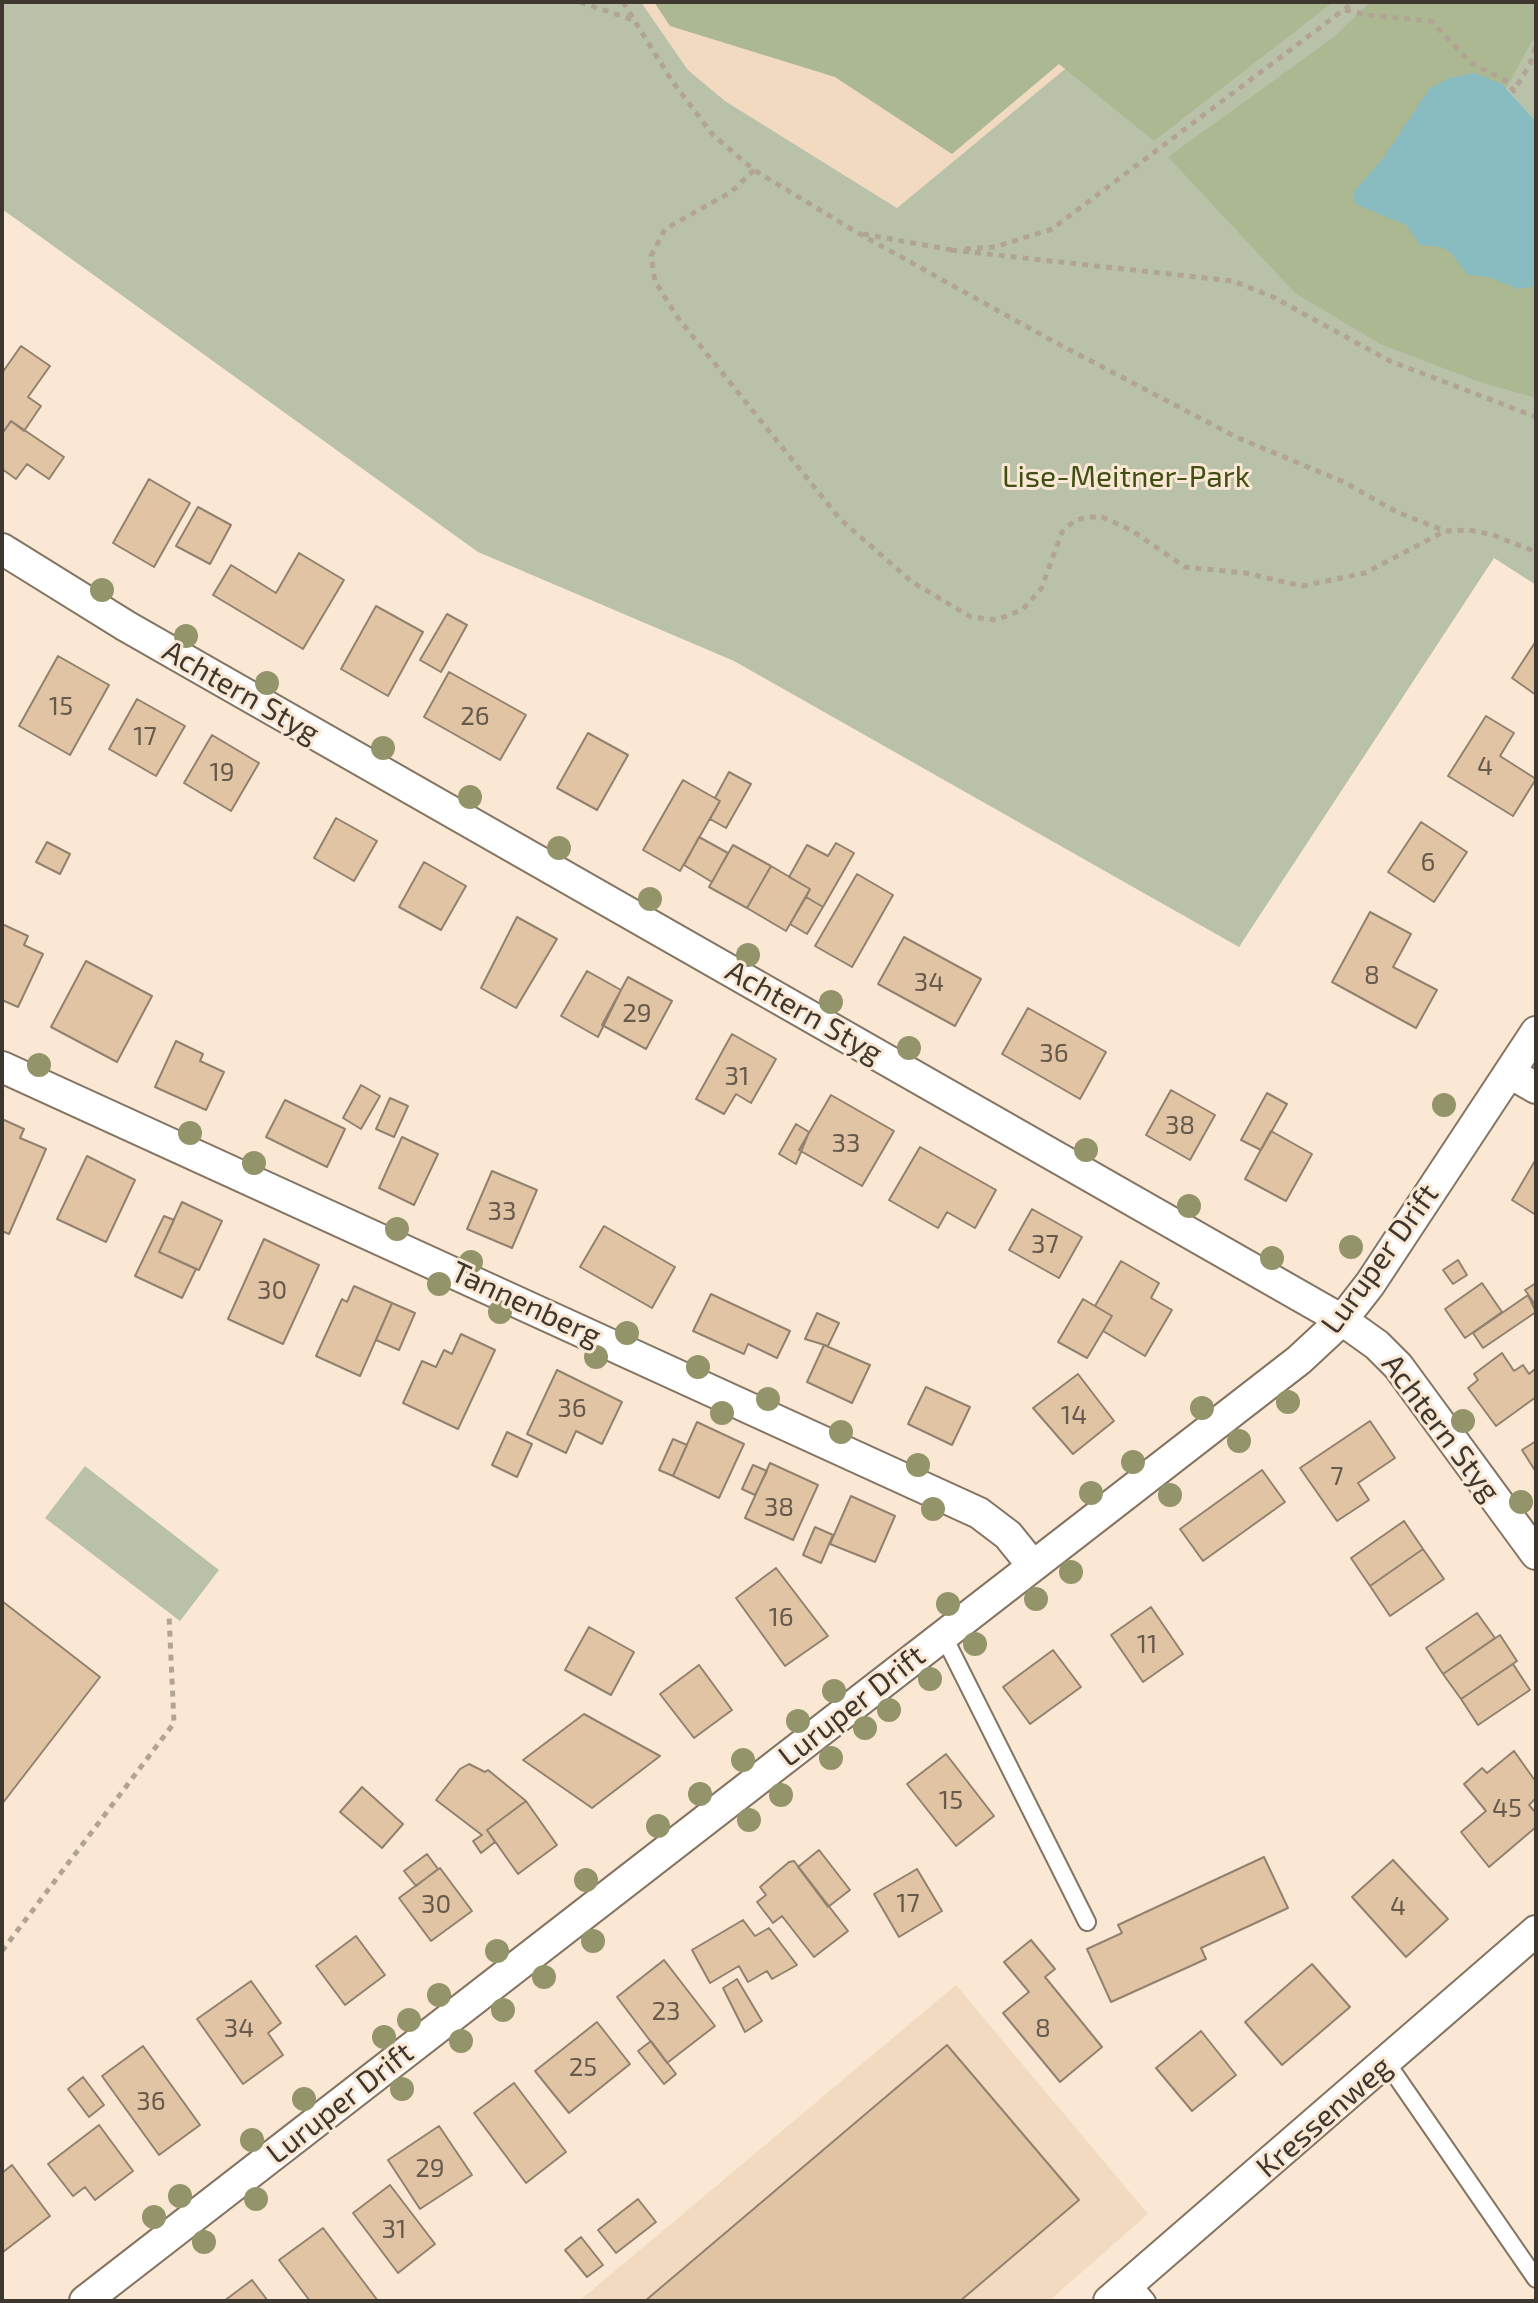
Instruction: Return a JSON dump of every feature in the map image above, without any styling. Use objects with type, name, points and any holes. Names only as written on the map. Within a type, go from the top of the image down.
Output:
[{"type":"street","name":"Achtern Styg","points":[[2,549],[139,634],[1342,1320],[1377,1345],[1398,1366],[1536,1554]]},
{"type":"street","name":"Luruper Drift","points":[[85,2301],[1299,1360],[1342,1320],[1536,1032]]},
{"type":"street","name":"Tannenberg","points":[[2,1067],[979,1513],[1008,1535],[1033,1566]]},
{"type":"street","points":[[1510,1073],[1536,1088]]},
{"type":"street","name":"Kressenweg","points":[[1129,2295],[1536,1931]]},
{"type":"lane","points":[[943,1635],[1087,1922]]},
{"type":"lane","points":[[1387,2063],[1536,2279]]},
{"type":"path","points":[[580,2],[634,20]]},
{"type":"path","points":[[623,2],[672,81],[713,135],[754,170],[858,233],[1049,339],[1236,437],[1344,482],[1397,512],[1445,531],[1469,530],[1493,535],[1536,552]]},
{"type":"path","points":[[951,250],[995,247],[1052,229],[1354,2]]},
{"type":"path","points":[[1344,9],[1367,15],[1431,21],[1471,63],[1505,80],[1514,91],[1530,64],[1536,45]]},
{"type":"path","points":[[754,170],[731,192],[665,229],[651,256],[655,281],[678,318],[840,519],[912,582],[971,617],[996,620],[1022,610],[1041,589],[1062,532],[1074,521],[1087,517],[1102,517],[1131,530],[1185,567],[1245,573],[1302,586],[1365,573],[1445,531]]},
{"type":"path","points":[[858,233],[951,250],[1233,281],[1273,297],[1390,361],[1536,417]]},
{"type":"path","points":[[2,1951],[174,1723],[169,1615]]},
{"type":"shaded area","points":[[641,2],[1146,2],[897,208],[725,101],[688,70]]},
{"type":"shaded area","points":[[956,1985],[1148,2214],[1049,2301],[579,2301]]},
{"type":"green space","name":"Lise-Meitner-Park","points":[[2,2],[641,2],[688,70],[725,101],[897,208],[1146,2],[1536,2],[1536,121],[1502,84],[1536,286],[1536,585],[1494,558],[1239,947],[734,661],[478,552],[2,209]]},
{"type":"green space","points":[[654,2],[1333,2],[1154,141],[1059,64],[952,154],[835,77],[670,26]]},
{"type":"green space","points":[[1370,2],[1536,2],[1536,34],[1490,117],[1536,242],[1536,398],[1480,382],[1380,344],[1295,293],[1168,157],[1334,37]]},
{"type":"green space","points":[[85,1466],[219,1570],[180,1621],[45,1518]]},
{"type":"water","points":[[1474,73],[1502,84],[1536,121],[1536,286],[1518,289],[1489,277],[1468,275],[1451,253],[1441,247],[1420,245],[1406,225],[1355,204],[1353,193],[1384,157],[1430,88],[1450,78]]},
{"type":"building","points":[[21,346],[50,366],[28,397],[41,406],[24,431],[11,421],[2,434],[2,373]]},
{"type":"building","points":[[11,421],[64,457],[49,479],[27,464],[16,479],[2,469],[2,434]]},
{"type":"building","points":[[149,479],[190,503],[154,567],[113,543]]},
{"type":"building","points":[[198,507],[231,525],[210,564],[176,546]]},
{"type":"building","points":[[299,553],[344,580],[303,649],[213,595],[231,565],[276,593]]},
{"type":"building","points":[[376,606],[423,632],[388,696],[341,669]]},
{"type":"building","points":[[447,614],[467,625],[441,672],[420,660]]},
{"type":"building","points":[[1536,641],[1536,695],[1512,678]]},
{"type":"building","points":[[58,656],[109,685],[70,755],[19,726]]},
{"type":"building","points":[[449,672],[526,715],[500,760],[424,717]]},
{"type":"building","points":[[137,699],[185,726],[156,776],[109,749]]},
{"type":"building","points":[[1486,716],[1514,733],[1500,756],[1536,779],[1513,816],[1448,776]]},
{"type":"building","points":[[588,733],[628,755],[597,810],[557,788]]},
{"type":"building","points":[[212,735],[259,763],[231,811],[184,783]]},
{"type":"building","points":[[729,772],[751,784],[726,828],[710,819],[720,801],[715,798]]},
{"type":"building","points":[[683,780],[720,801],[680,871],[643,850]]},
{"type":"building","points":[[336,818],[377,841],[354,881],[314,858]]},
{"type":"building","points":[[1421,822],[1467,852],[1434,902],[1388,872]]},
{"type":"building","points":[[699,837],[728,853],[712,882],[684,865]]},
{"type":"building","points":[[47,842],[70,854],[60,874],[36,862]]},
{"type":"building","points":[[836,843],[854,853],[823,907],[806,897],[810,889],[789,877],[807,845],[828,856]]},
{"type":"building","points":[[733,845],[771,866],[747,908],[709,887]]},
{"type":"building","points":[[424,862],[466,886],[441,930],[399,907]]},
{"type":"building","points":[[771,866],[810,889],[786,931],[747,908]]},
{"type":"building","points":[[857,874],[893,895],[852,967],[815,946]]},
{"type":"building","points":[[806,897],[823,907],[807,934],[790,924]]},
{"type":"building","points":[[1370,912],[1411,934],[1393,967],[1437,990],[1416,1028],[1332,982]]},
{"type":"building","points":[[517,917],[557,939],[516,1008],[481,988]]},
{"type":"building","points":[[2,924],[28,936],[24,945],[43,954],[18,1007],[2,1000]]},
{"type":"building","points":[[904,937],[981,979],[955,1026],[878,984]]},
{"type":"building","points":[[86,961],[152,996],[117,1062],[51,1027]]},
{"type":"building","points":[[587,971],[621,990],[598,1037],[561,1016]]},
{"type":"building","points":[[628,977],[672,1001],[646,1049],[602,1025]]},
{"type":"building","points":[[1028,1008],[1106,1052],[1080,1099],[1002,1054]]},
{"type":"building","points":[[732,1034],[776,1059],[751,1103],[736,1094],[724,1114],[696,1099]]},
{"type":"building","points":[[176,1041],[203,1054],[200,1061],[224,1072],[206,1110],[155,1087]]},
{"type":"building","points":[[361,1085],[380,1096],[361,1129],[343,1118]]},
{"type":"building","points":[[1171,1090],[1215,1115],[1190,1160],[1146,1135]]},
{"type":"building","points":[[1267,1093],[1287,1104],[1261,1150],[1241,1140]]},
{"type":"building","points":[[831,1095],[894,1131],[862,1186],[799,1150]]},
{"type":"building","points":[[390,1098],[408,1106],[394,1137],[376,1129]]},
{"type":"building","points":[[285,1100],[345,1129],[327,1167],[266,1137]]},
{"type":"building","points":[[2,1119],[24,1129],[20,1138],[46,1149],[9,1234],[2,1231]]},
{"type":"building","points":[[796,1124],[809,1132],[796,1164],[779,1154]]},
{"type":"building","points":[[1271,1131],[1312,1154],[1286,1201],[1245,1179]]},
{"type":"building","points":[[402,1137],[438,1154],[414,1205],[379,1188]]},
{"type":"building","points":[[920,1147],[996,1190],[975,1228],[947,1212],[938,1228],[889,1200]]},
{"type":"building","points":[[87,1156],[135,1180],[106,1242],[57,1219]]},
{"type":"building","points":[[1536,1159],[1536,1215],[1512,1200]]},
{"type":"building","points":[[492,1171],[537,1190],[512,1248],[467,1229]]},
{"type":"building","points":[[182,1202],[222,1221],[199,1270],[159,1252]]},
{"type":"building","points":[[1032,1209],[1082,1237],[1059,1278],[1009,1250]]},
{"type":"building","points":[[164,1216],[174,1220],[159,1252],[196,1269],[182,1298],[135,1276]]},
{"type":"building","points":[[604,1226],[675,1267],[652,1308],[580,1267]]},
{"type":"building","points":[[264,1239],[319,1265],[283,1344],[228,1319]]},
{"type":"building","points":[[1458,1260],[1467,1275],[1453,1284],[1443,1270]]},
{"type":"building","points":[[1121,1261],[1159,1283],[1151,1298],[1172,1310],[1145,1356],[1103,1331],[1112,1316],[1095,1306]]},
{"type":"building","points":[[1482,1283],[1502,1312],[1465,1338],[1445,1309]]},
{"type":"building","points":[[1536,1283],[1536,1306],[1525,1290]]},
{"type":"building","points":[[354,1286],[392,1303],[360,1376],[316,1356],[342,1299],[347,1302]]},
{"type":"building","points":[[711,1294],[790,1331],[777,1358],[748,1344],[744,1354],[693,1331]]},
{"type":"building","points":[[1528,1295],[1536,1312],[1483,1348],[1473,1333]]},
{"type":"building","points":[[1083,1299],[1112,1316],[1087,1358],[1058,1342]]},
{"type":"building","points":[[392,1303],[415,1313],[399,1350],[376,1340]]},
{"type":"building","points":[[817,1313],[839,1323],[828,1346],[805,1339]]},
{"type":"building","points":[[461,1334],[495,1350],[458,1429],[403,1403],[422,1361],[436,1367],[444,1350],[452,1354]]},
{"type":"building","points":[[824,1345],[870,1365],[852,1403],[807,1382]]},
{"type":"building","points":[[1502,1353],[1514,1371],[1523,1365],[1529,1374],[1535,1369],[1536,1397],[1496,1426],[1468,1388],[1478,1380],[1474,1374]]},
{"type":"building","points":[[557,1370],[622,1402],[602,1444],[576,1431],[566,1453],[527,1434]]},
{"type":"building","points":[[1078,1374],[1114,1421],[1073,1454],[1033,1408]]},
{"type":"building","points":[[926,1387],[970,1407],[952,1445],[908,1424]]},
{"type":"building","points":[[1370,1421],[1395,1458],[1358,1483],[1369,1500],[1337,1521],[1300,1468]]},
{"type":"building","points":[[697,1422],[744,1444],[719,1498],[673,1476]]},
{"type":"building","points":[[507,1432],[532,1444],[517,1477],[492,1465]]},
{"type":"building","points":[[673,1439],[687,1445],[673,1476],[659,1470]]},
{"type":"building","points":[[1536,1441],[1536,1472],[1522,1450]]},
{"type":"building","points":[[770,1463],[818,1485],[793,1540],[745,1518]]},
{"type":"building","points":[[753,1465],[767,1471],[755,1495],[742,1489]]},
{"type":"building","points":[[1262,1470],[1285,1502],[1203,1561],[1180,1529]]},
{"type":"building","points":[[851,1496],[895,1516],[875,1562],[830,1544]]},
{"type":"building","points":[[1404,1521],[1423,1549],[1370,1586],[1351,1558]]},
{"type":"building","points":[[815,1527],[833,1535],[821,1563],[803,1555]]},
{"type":"building","points":[[1423,1549],[1444,1579],[1390,1616],[1370,1586]]},
{"type":"building","points":[[776,1568],[828,1636],[785,1666],[736,1598]]},
{"type":"building","points":[[2,1601],[100,1677],[2,1804]]},
{"type":"building","points":[[1151,1607],[1183,1654],[1143,1682],[1111,1635]]},
{"type":"building","points":[[1477,1613],[1495,1638],[1443,1674],[1426,1648]]},
{"type":"building","points":[[589,1627],[634,1652],[611,1695],[565,1670]]},
{"type":"building","points":[[1500,1635],[1517,1661],[1461,1699],[1443,1674]]},
{"type":"building","points":[[1053,1650],[1081,1687],[1030,1724],[1003,1687]]},
{"type":"building","points":[[1513,1664],[1530,1690],[1478,1725],[1461,1699]]},
{"type":"building","points":[[699,1665],[732,1710],[694,1738],[660,1694]]},
{"type":"building","points":[[584,1714],[660,1756],[592,1808],[523,1760]]},
{"type":"building","points":[[1514,1751],[1536,1782],[1536,1798],[1529,1805],[1536,1813],[1536,1827],[1489,1867],[1461,1832],[1486,1811],[1464,1784],[1482,1768],[1487,1773]]},
{"type":"building","points":[[946,1754],[994,1816],[956,1846],[907,1784]]},
{"type":"building","points":[[469,1764],[485,1772],[488,1770],[526,1801],[487,1830],[495,1842],[481,1853],[473,1841],[482,1835],[436,1800],[460,1769]]},
{"type":"building","points":[[362,1787],[403,1824],[382,1848],[340,1812]]},
{"type":"building","points":[[526,1801],[557,1845],[518,1874],[487,1830]]},
{"type":"building","points":[[819,1850],[850,1890],[828,1907],[798,1867]]},
{"type":"building","points":[[427,1854],[438,1869],[416,1886],[404,1871]]},
{"type":"building","points":[[1264,1857],[1288,1908],[1201,1948],[1206,1959],[1111,2002],[1087,1949],[1122,1933],[1118,1925]]},
{"type":"building","points":[[1393,1860],[1448,1919],[1406,1957],[1352,1897]]},
{"type":"building","points":[[794,1861],[848,1931],[814,1957],[782,1916],[773,1923],[757,1902],[766,1895],[760,1887]]},
{"type":"building","points":[[440,1868],[472,1911],[431,1941],[399,1898]]},
{"type":"building","points":[[917,1869],[942,1911],[899,1937],[874,1894]]},
{"type":"building","points":[[743,1920],[755,1936],[769,1928],[797,1965],[772,1979],[767,1971],[748,1982],[739,1966],[710,1983],[692,1950]]},
{"type":"building","points":[[356,1936],[385,1975],[345,2005],[316,1966]]},
{"type":"building","points":[[1031,1940],[1055,1969],[1045,1977],[1102,2047],[1060,2082],[1003,2013],[1029,1992],[1004,1962]]},
{"type":"building","points":[[664,1960],[715,2026],[667,2063],[617,1997]]},
{"type":"building","points":[[1312,1964],[1350,2007],[1282,2065],[1245,2022]]},
{"type":"building","points":[[737,1979],[762,2021],[745,2032],[723,1988]]},
{"type":"building","points":[[251,1981],[281,2023],[268,2033],[283,2055],[243,2084],[197,2019]]},
{"type":"building","points":[[597,2022],[630,2064],[569,2113],[535,2071]]},
{"type":"building","points":[[1201,2031],[1236,2075],[1192,2111],[1156,2068]]},
{"type":"building","points":[[651,2041],[676,2074],[664,2084],[638,2051]]},
{"type":"building","points":[[947,2045],[1079,2200],[960,2301],[645,2301]]},
{"type":"building","points":[[143,2046],[200,2125],[159,2155],[102,2076]]},
{"type":"building","points":[[83,2077],[104,2105],[89,2117],[68,2089]]},
{"type":"building","points":[[514,2083],[566,2152],[526,2183],[474,2113]]},
{"type":"building","points":[[99,2125],[133,2171],[95,2200],[85,2187],[73,2196],[48,2164]]},
{"type":"building","points":[[439,2126],[472,2175],[420,2209],[388,2160]]},
{"type":"building","points":[[12,2165],[50,2216],[3,2252],[2,2173]]},
{"type":"building","points":[[390,2185],[435,2244],[398,2273],[353,2213]]},
{"type":"building","points":[[638,2199],[656,2222],[616,2253],[598,2230]]},
{"type":"building","points":[[323,2228],[378,2301],[310,2301],[279,2260]]},
{"type":"building","points":[[581,2237],[603,2265],[587,2277],[565,2250]]},
{"type":"building","points":[[252,2280],[268,2301],[224,2301]]}]
